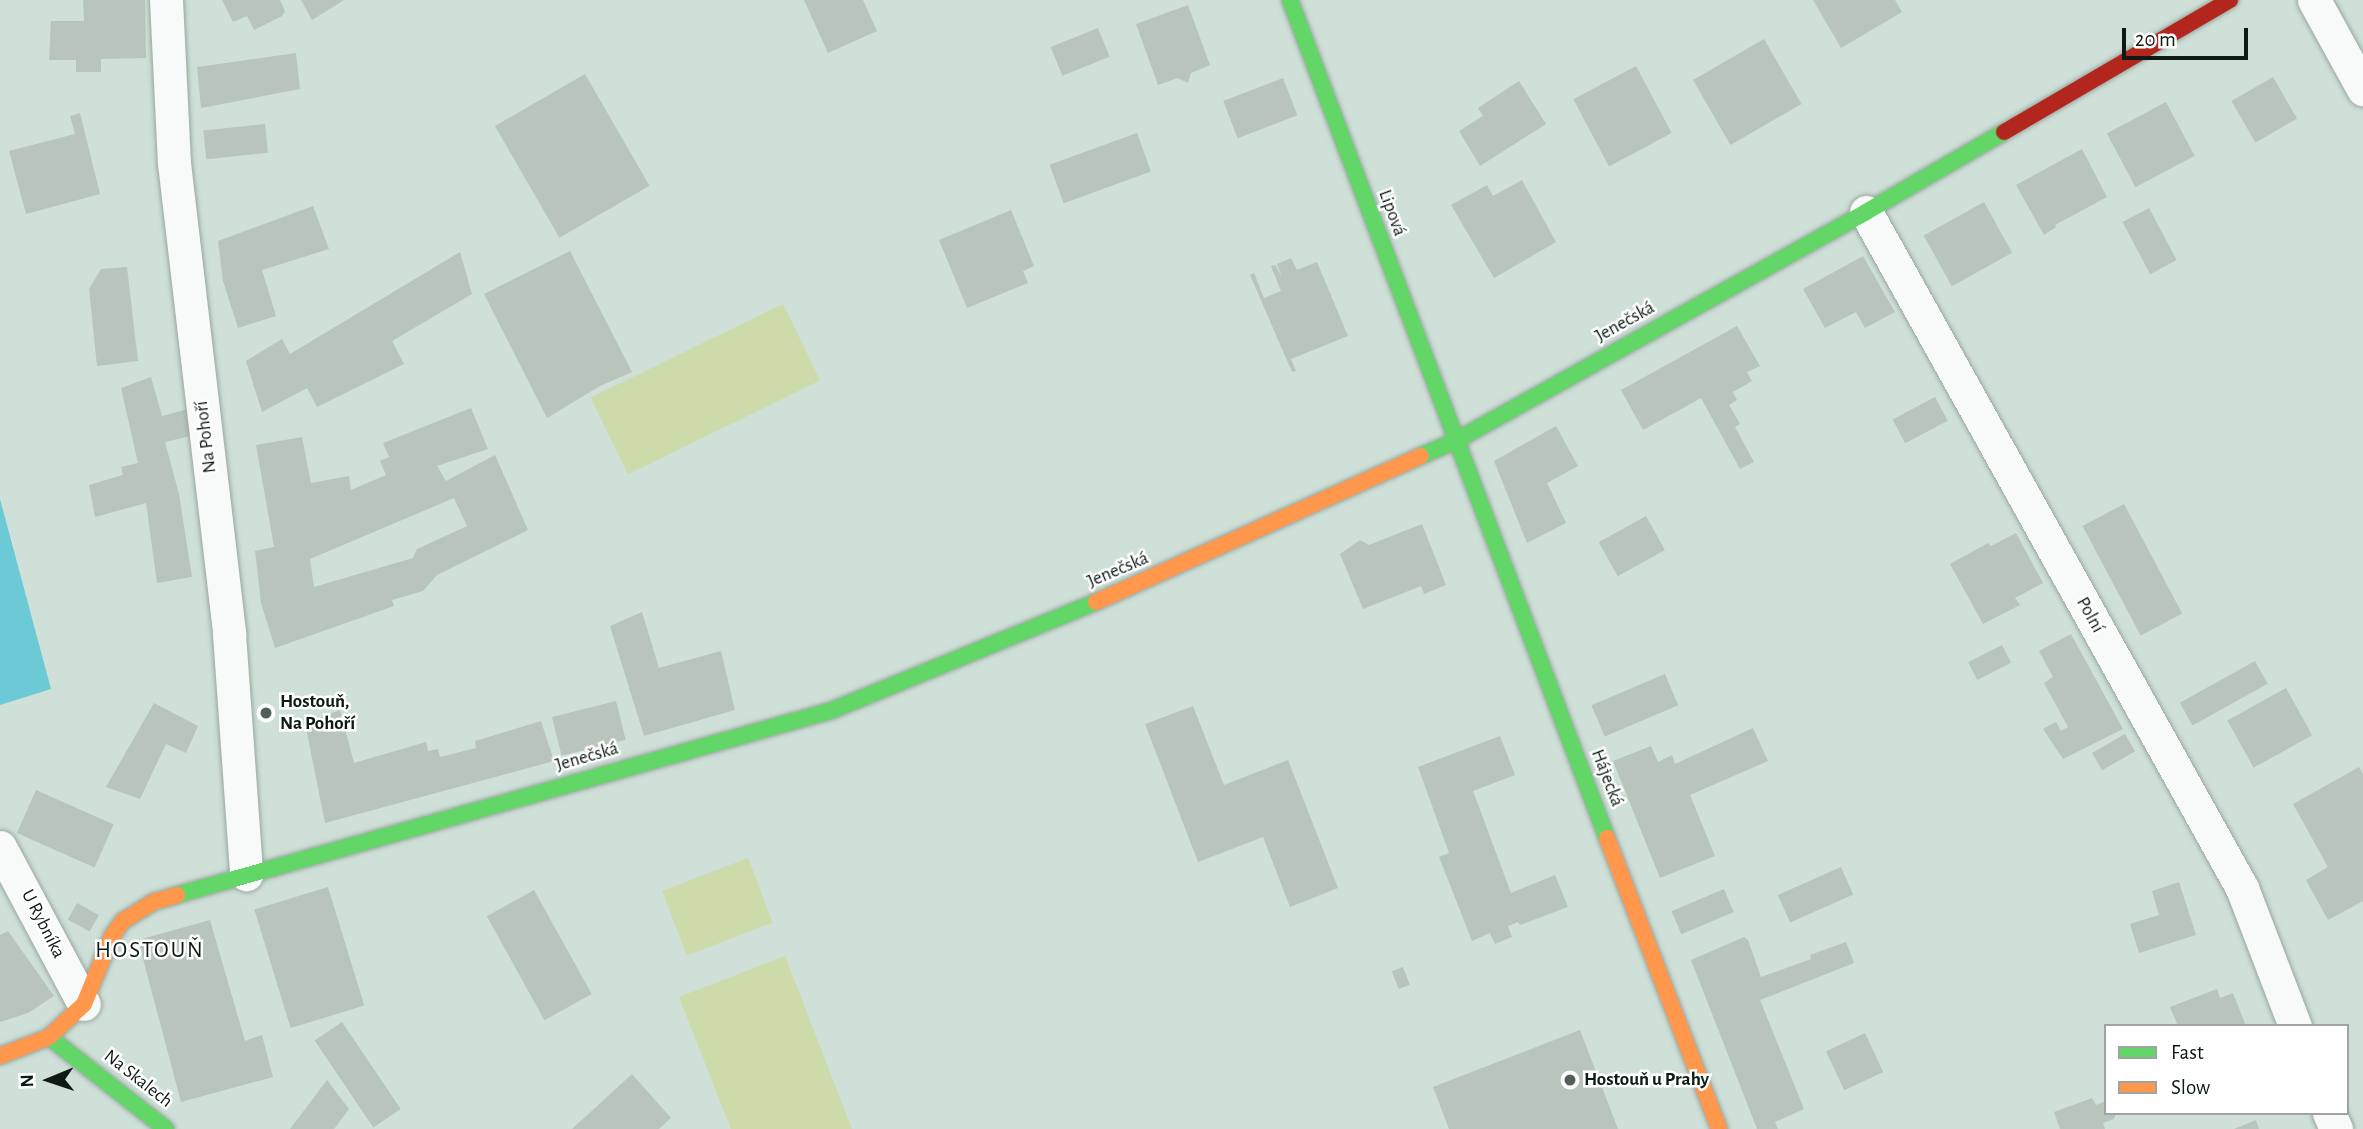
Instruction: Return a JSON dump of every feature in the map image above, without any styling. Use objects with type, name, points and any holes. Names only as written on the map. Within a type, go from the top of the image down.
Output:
[{"type":"street","name":"Na Pohoří","points":[[166,0],[174,163],[229,634],[246,874]]},
{"type":"street","name":"Lipová","points":[[1290,0],[1455,441]]},
{"type":"street","name":"Jenečská","points":[[0,1056],[50,1037],[84,1004],[102,956],[123,921],[153,902],[830,711],[1145,582],[1455,441],[1866,212],[2231,0]]},
{"type":"street","points":[[2314,0],[2363,89]]},
{"type":"street","name":"Polní","points":[[1866,212],[2242,888],[2294,1024]]},
{"type":"street","name":"Hájecká","points":[[1455,441],[1719,1129]]},
{"type":"street","name":"U Rybníka","points":[[0,847],[84,1004]]},
{"type":"street","name":"Na Skalech","points":[[50,1037],[166,1129]]},
{"type":"green space","points":[[783,304],[820,380],[628,474],[591,398]]},
{"type":"green space","points":[[748,858],[773,922],[687,955],[662,891]]},
{"type":"green space","points":[[785,956],[852,1129],[731,1129],[679,997]]},
{"type":"water","points":[[0,499],[51,689],[0,705]]},
{"type":"building","points":[[83,0],[145,0],[146,58],[101,59],[101,72],[76,72],[76,60],[49,60],[51,21],[84,21]]},
{"type":"building","points":[[222,0],[280,0],[285,11],[282,16],[254,30],[247,16],[233,22]]},
{"type":"building","points":[[301,0],[344,0],[312,20]]},
{"type":"building","points":[[804,0],[863,0],[877,31],[828,53]]},
{"type":"building","points":[[1813,0],[1895,0],[1902,12],[1841,48]]},
{"type":"building","points":[[1188,5],[1210,65],[1191,73],[1188,83],[1178,78],[1158,85],[1136,24]]},
{"type":"building","points":[[1098,28],[1110,57],[1062,76],[1051,47]]},
{"type":"building","points":[[1764,39],[1802,104],[1730,145],[1693,80]]},
{"type":"building","points":[[296,53],[300,89],[201,108],[197,67]]},
{"type":"building","points":[[1636,66],[1672,133],[1609,166],[1573,99]]},
{"type":"building","points":[[585,74],[650,186],[559,238],[495,126]]},
{"type":"building","points":[[2273,77],[2297,119],[2255,143],[2231,101]]},
{"type":"building","points":[[1283,78],[1297,115],[1238,138],[1223,101]]},
{"type":"building","points":[[1519,81],[1546,124],[1480,166],[1459,131],[1483,116],[1478,108]]},
{"type":"building","points":[[2166,102],[2195,156],[2135,187],[2107,133]]},
{"type":"building","points":[[80,113],[100,194],[26,214],[9,151],[75,134],[70,116]]},
{"type":"building","points":[[265,124],[268,153],[206,159],[203,130]]},
{"type":"building","points":[[1137,133],[1151,172],[1064,203],[1050,165]]},
{"type":"building","points":[[2082,149],[2107,197],[2055,225],[2056,227],[2044,235],[2016,185]]},
{"type":"building","points":[[1522,180],[1556,242],[1494,278],[1451,205],[1487,185],[1493,196]]},
{"type":"building","points":[[1984,202],[2012,253],[1952,286],[1924,235]]},
{"type":"building","points":[[313,206],[329,249],[262,270],[276,316],[238,328],[223,281],[218,241]]},
{"type":"building","points":[[2149,208],[2177,260],[2150,274],[2123,222]]},
{"type":"building","points":[[1011,210],[1034,266],[1023,271],[1028,283],[967,308],[939,240]]},
{"type":"building","points":[[570,251],[632,372],[600,386],[547,418],[484,294]]},
{"type":"building","points":[[460,252],[472,294],[392,341],[404,364],[317,407],[307,388],[262,412],[246,361],[282,339],[290,354]]},
{"type":"building","points":[[1863,256],[1895,312],[1865,328],[1856,312],[1825,328],[1803,289]]},
{"type":"building","points":[[1291,258],[1297,270],[1317,262],[1348,336],[1291,359],[1296,371],[1292,372],[1250,275],[1254,273],[1264,298],[1281,291],[1271,266],[1275,265],[1282,277],[1277,264]]},
{"type":"building","points":[[127,267],[138,361],[97,366],[89,289],[101,269]]},
{"type":"building","points":[[1737,326],[1760,366],[1747,372],[1752,381],[1733,392],[1737,400],[1729,405],[1740,424],[1735,427],[1754,462],[1740,469],[1701,398],[1643,430],[1621,390]]},
{"type":"building","points":[[151,377],[162,416],[188,409],[195,435],[165,442],[179,494],[192,577],[157,583],[146,503],[95,517],[89,485],[123,475],[121,467],[138,463],[121,388]]},
{"type":"building","points":[[1935,397],[1948,421],[1905,443],[1893,420]]},
{"type":"building","points":[[471,408],[488,449],[437,466],[446,481],[495,455],[528,530],[437,575],[423,591],[392,600],[394,606],[275,648],[261,603],[255,551],[274,547],[256,445],[302,437],[311,483],[349,476],[351,490],[386,475],[380,461],[389,457],[383,443]],"holes":[[[454,498],[467,526],[417,549],[413,558],[314,587],[310,559]]]},
{"type":"building","points":[[1556,426],[1578,466],[1547,483],[1566,523],[1527,543],[1494,461]]},
{"type":"building","points":[[2124,504],[2182,613],[2141,636],[2083,526]]},
{"type":"building","points":[[1646,516],[1665,550],[1618,576],[1599,542]]},
{"type":"building","points":[[1422,524],[1446,585],[1424,594],[1421,586],[1363,609],[1340,554],[1360,540],[1369,545]]},
{"type":"building","points":[[2016,533],[2043,583],[2015,598],[2020,605],[1983,624],[1950,564],[1988,543],[1991,546]]},
{"type":"building","points":[[642,612],[659,668],[721,651],[735,710],[644,736],[610,626]]},
{"type":"building","points":[[2071,634],[2123,729],[2063,759],[2043,729],[2056,722],[2061,731],[2068,727],[2044,683],[2053,677],[2039,651]]},
{"type":"building","points":[[2002,645],[2011,663],[1977,680],[1968,662]]},
{"type":"building","points":[[2255,661],[2268,684],[2192,725],[2180,703]]},
{"type":"building","points":[[1665,674],[1678,705],[1605,737],[1591,705]]},
{"type":"building","points":[[2286,688],[2312,735],[2254,768],[2227,720]]},
{"type":"building","points":[[616,701],[626,740],[562,756],[552,717]]},
{"type":"building","points":[[154,703],[198,726],[186,753],[166,744],[140,799],[106,787]]},
{"type":"building","points":[[1193,706],[1224,785],[1288,760],[1338,888],[1290,907],[1263,837],[1198,862],[1145,724]]},
{"type":"building","points":[[340,710],[354,763],[426,742],[428,751],[438,749],[440,757],[476,748],[475,741],[541,721],[554,761],[325,823],[305,723]]},
{"type":"building","points":[[1753,728],[1768,761],[1690,795],[1715,856],[1660,878],[1613,761],[1651,746],[1658,762],[1672,755],[1675,764]]},
{"type":"building","points":[[2125,734],[2135,751],[2102,770],[2092,753]]},
{"type":"building","points":[[1500,736],[1515,775],[1473,791],[1511,893],[1555,875],[1568,907],[1520,925],[1518,922],[1508,926],[1512,937],[1495,944],[1490,933],[1472,941],[1439,857],[1449,853],[1418,767]]},
{"type":"building","points":[[2359,767],[2363,774],[2363,901],[2328,920],[2306,880],[2328,867],[2293,804]]},
{"type":"building","points":[[36,790],[114,825],[95,868],[17,833]]},
{"type":"building","points":[[1841,867],[1853,894],[1790,922],[1778,895]]},
{"type":"building","points":[[2179,882],[2196,935],[2139,953],[2130,924],[2159,915],[2152,891]]},
{"type":"building","points":[[328,887],[364,1006],[291,1028],[254,910]]},
{"type":"building","points":[[1724,889],[1734,912],[1681,934],[1672,911]]},
{"type":"building","points":[[534,890],[592,994],[544,1020],[487,916]]},
{"type":"building","points":[[77,903],[99,915],[90,932],[68,920]]},
{"type":"building","points":[[210,920],[245,1041],[262,1035],[273,1077],[181,1102],[138,940]]},
{"type":"building","points":[[8,931],[54,996],[28,1013],[0,1022],[0,935]]},
{"type":"building","points":[[1744,937],[1748,940],[1761,977],[1811,959],[1810,955],[1846,942],[1854,963],[1760,1000],[1804,1109],[1775,1122],[1778,1129],[1757,1129],[1691,960]]},
{"type":"building","points":[[1403,967],[1410,985],[1399,989],[1392,971]]},
{"type":"building","points":[[2217,989],[2220,998],[2233,993],[2245,1024],[2177,1024],[2170,1007]]},
{"type":"building","points":[[342,1022],[401,1109],[373,1128],[315,1040]]},
{"type":"building","points":[[1580,1030],[1618,1129],[1449,1129],[1433,1087]]},
{"type":"building","points":[[1865,1033],[1883,1072],[1844,1090],[1826,1051]]},
{"type":"building","points":[[632,1074],[671,1118],[659,1129],[572,1129]]},
{"type":"building","points":[[327,1080],[349,1109],[334,1129],[290,1129]]},
{"type":"building","points":[[2092,1098],[2096,1105],[2104,1102],[2104,1115],[2115,1115],[2114,1119],[2103,1123],[2105,1129],[2060,1129],[2054,1112]]},
{"type":"building","points":[[2256,1120],[2259,1129],[2234,1129]]},
{"type":"traffic: fast","points":[[1290,0],[1607,838]]},
{"type":"traffic: fast","points":[[1421,456],[1455,441],[2004,132]]},
{"type":"traffic: fast","points":[[177,895],[830,711],[1096,602]]},
{"type":"traffic: fast","points":[[49,1037],[166,1129]]},
{"type":"traffic: slow","points":[[1096,602],[1421,456]]},
{"type":"traffic: slow","points":[[1607,838],[1719,1129]]},
{"type":"traffic: slow","points":[[0,1056],[49,1037],[84,1004],[112,936],[123,921],[153,902],[177,895]]},
{"type":"traffic: jam","points":[[2004,132],[2230,0]]},
{"type":"place","name":"Hostouň, Na Pohoří","points":[[266,713]]},
{"type":"place","name":"Hostouň u Prahy","points":[[1570,1080]]},
{"type":"district","name":"HOSTOUŇ","points":[[150,951]]}]
